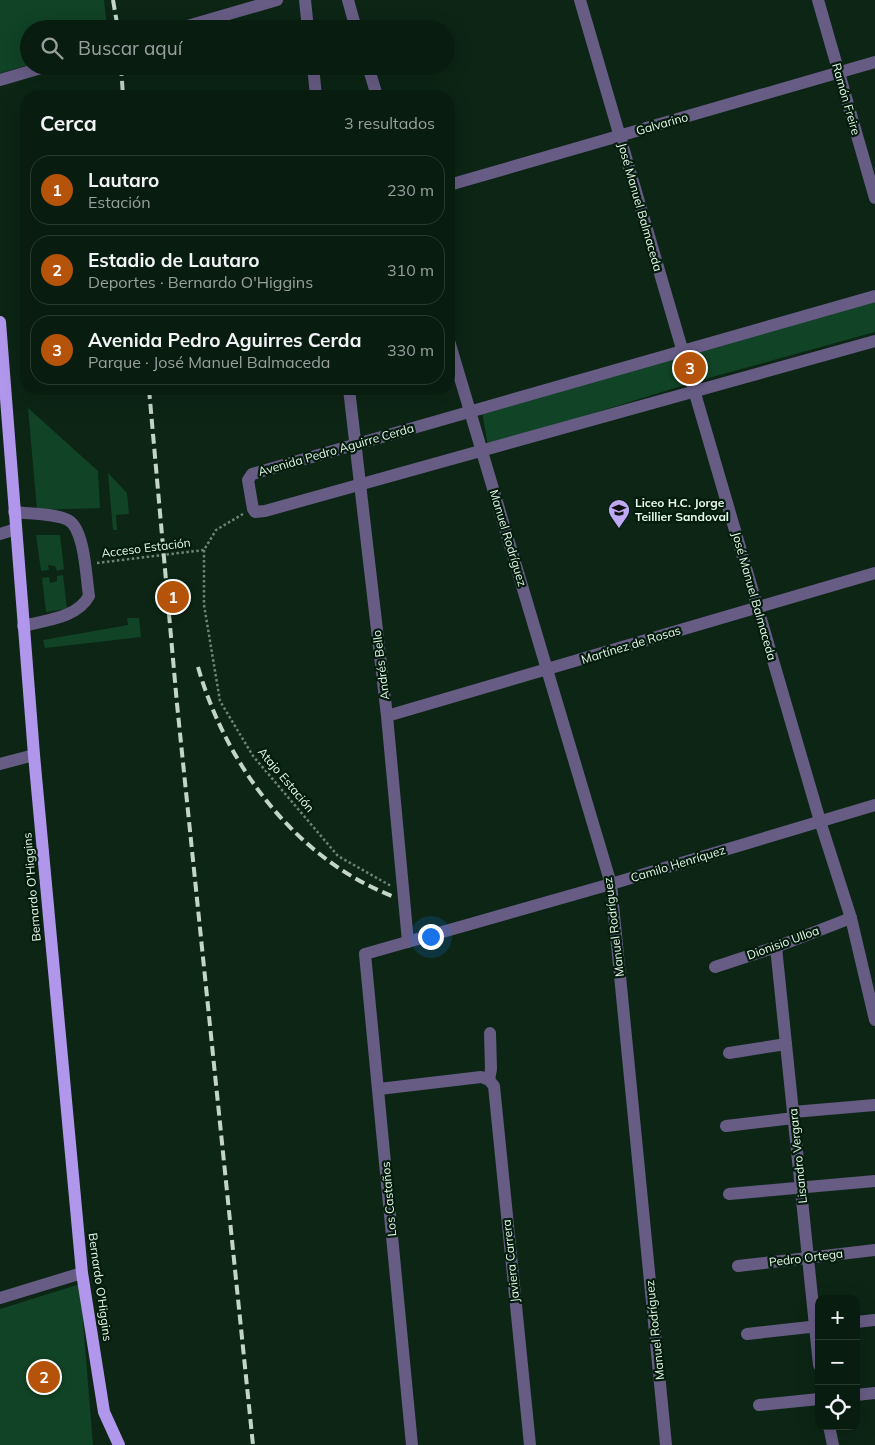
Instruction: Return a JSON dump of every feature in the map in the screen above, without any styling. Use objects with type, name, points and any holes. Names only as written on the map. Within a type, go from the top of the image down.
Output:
[{"type":"main road","name":"Bernardo O'Higgins","points":[[0,322],[34,755],[82,1273],[104,1412],[119,1445]]},
{"type":"street","points":[[208,20],[277,0]]},
{"type":"street","points":[[305,0],[307,20]]},
{"type":"street","points":[[348,0],[354,20]]},
{"type":"street","name":"José Manuel Balmaceda","points":[[580,0],[820,821],[851,918],[875,1020]]},
{"type":"street","name":"Ramón Freire","points":[[818,0],[875,198]]},
{"type":"street","name":"Galvarino","points":[[455,183],[875,62]]},
{"type":"street","points":[[0,80],[20,74]]},
{"type":"street","points":[[314,75],[315,90]]},
{"type":"street","points":[[370,75],[374,90]]},
{"type":"street","name":"Avenida Pedro Aguirre Cerda","points":[[253,509],[248,480],[252,474],[875,296]]},
{"type":"street","points":[[253,509],[255,512],[265,512],[875,341]]},
{"type":"street","name":"Manuel Rodríguez","points":[[455,362],[611,884],[666,1445]]},
{"type":"street","name":"Andrés Bello","points":[[350,395],[387,716],[408,942]]},
{"type":"street","points":[[14,512],[62,518],[72,523],[79,532],[89,596],[83,606],[73,612],[23,626]]},
{"type":"street","points":[[0,534],[16,529]]},
{"type":"street","name":"Martínez de Rosas","points":[[387,716],[875,573]]},
{"type":"street","points":[[0,764],[34,755]]},
{"type":"street","name":"Camilo Henríquez","points":[[365,954],[611,884],[875,805]]},
{"type":"street","name":"Dionisio Ulloa","points":[[715,967],[776,947],[851,918]]},
{"type":"street","name":"Lisandro Vergara","points":[[776,947],[815,1311]]},
{"type":"street","name":"Los Castaños","points":[[365,954],[412,1445]]},
{"type":"street","name":"Javiera Carrera","points":[[490,1033],[491,1069],[488,1080],[495,1090],[530,1445]]},
{"type":"street","points":[[729,1053],[786,1044]]},
{"type":"street","points":[[379,1089],[481,1077],[488,1080]]},
{"type":"street","points":[[726,1126],[793,1115],[875,1105]]},
{"type":"street","points":[[729,1194],[875,1181]]},
{"type":"street","name":"Pedro Ortega","points":[[738,1266],[875,1250]]},
{"type":"street","points":[[0,1298],[82,1273]]},
{"type":"street","points":[[860,1322],[875,1320]]},
{"type":"street","points":[[747,1334],[815,1326]]},
{"type":"street","points":[[860,1395],[875,1393]]},
{"type":"street","points":[[759,1405],[815,1399]]},
{"type":"street","points":[[830,1430],[833,1445]]},
{"type":"path","name":"Acceso Estación","points":[[84,565],[204,550],[216,530],[253,509]]},
{"type":"path","name":"Atajo Estación","points":[[204,550],[204,605],[220,701],[253,756],[338,856],[403,892]]},
{"type":"green space","points":[[0,0],[104,0],[106,20],[20,20],[20,67],[0,73]]},
{"type":"green space","points":[[875,301],[875,332],[694,382],[488,446],[482,412]]},
{"type":"green space","points":[[28,408],[98,471],[100,508],[37,510]]},
{"type":"green space","points":[[108,473],[127,493],[129,514],[116,515],[117,530],[113,530]]},
{"type":"green space","points":[[36,535],[60,535],[64,569],[57,571],[55,566],[48,565],[49,570],[41,571]]},
{"type":"green space","points":[[63,575],[67,609],[46,612],[42,578],[49,577],[50,583],[57,581],[57,576]]},
{"type":"green space","points":[[127,618],[139,618],[141,637],[45,648],[43,640],[128,625]]},
{"type":"green space","points":[[80,1284],[93,1445],[0,1445],[0,1309]]},
{"type":"railway","points":[[113,0],[116,20]]},
{"type":"railway","points":[[122,75],[123,90]]},
{"type":"railway","points":[[150,395],[177,704],[253,1445]]},
{"type":"railway","points":[[198,667],[210,703],[226,739],[246,773],[269,804],[295,833],[325,858],[357,879],[392,896]]},
{"type":"place","name":"Avenida Pedro Aguirres Cerda","points":[[690,368]]},
{"type":"place","name":"Liceo H.C. Jorge Teillier Sandoval","points":[[619,529]]},
{"type":"place","name":"Lautaro","points":[[173,597]]},
{"type":"place","name":"Estadio de Lautaro","points":[[44,1377]]}]
